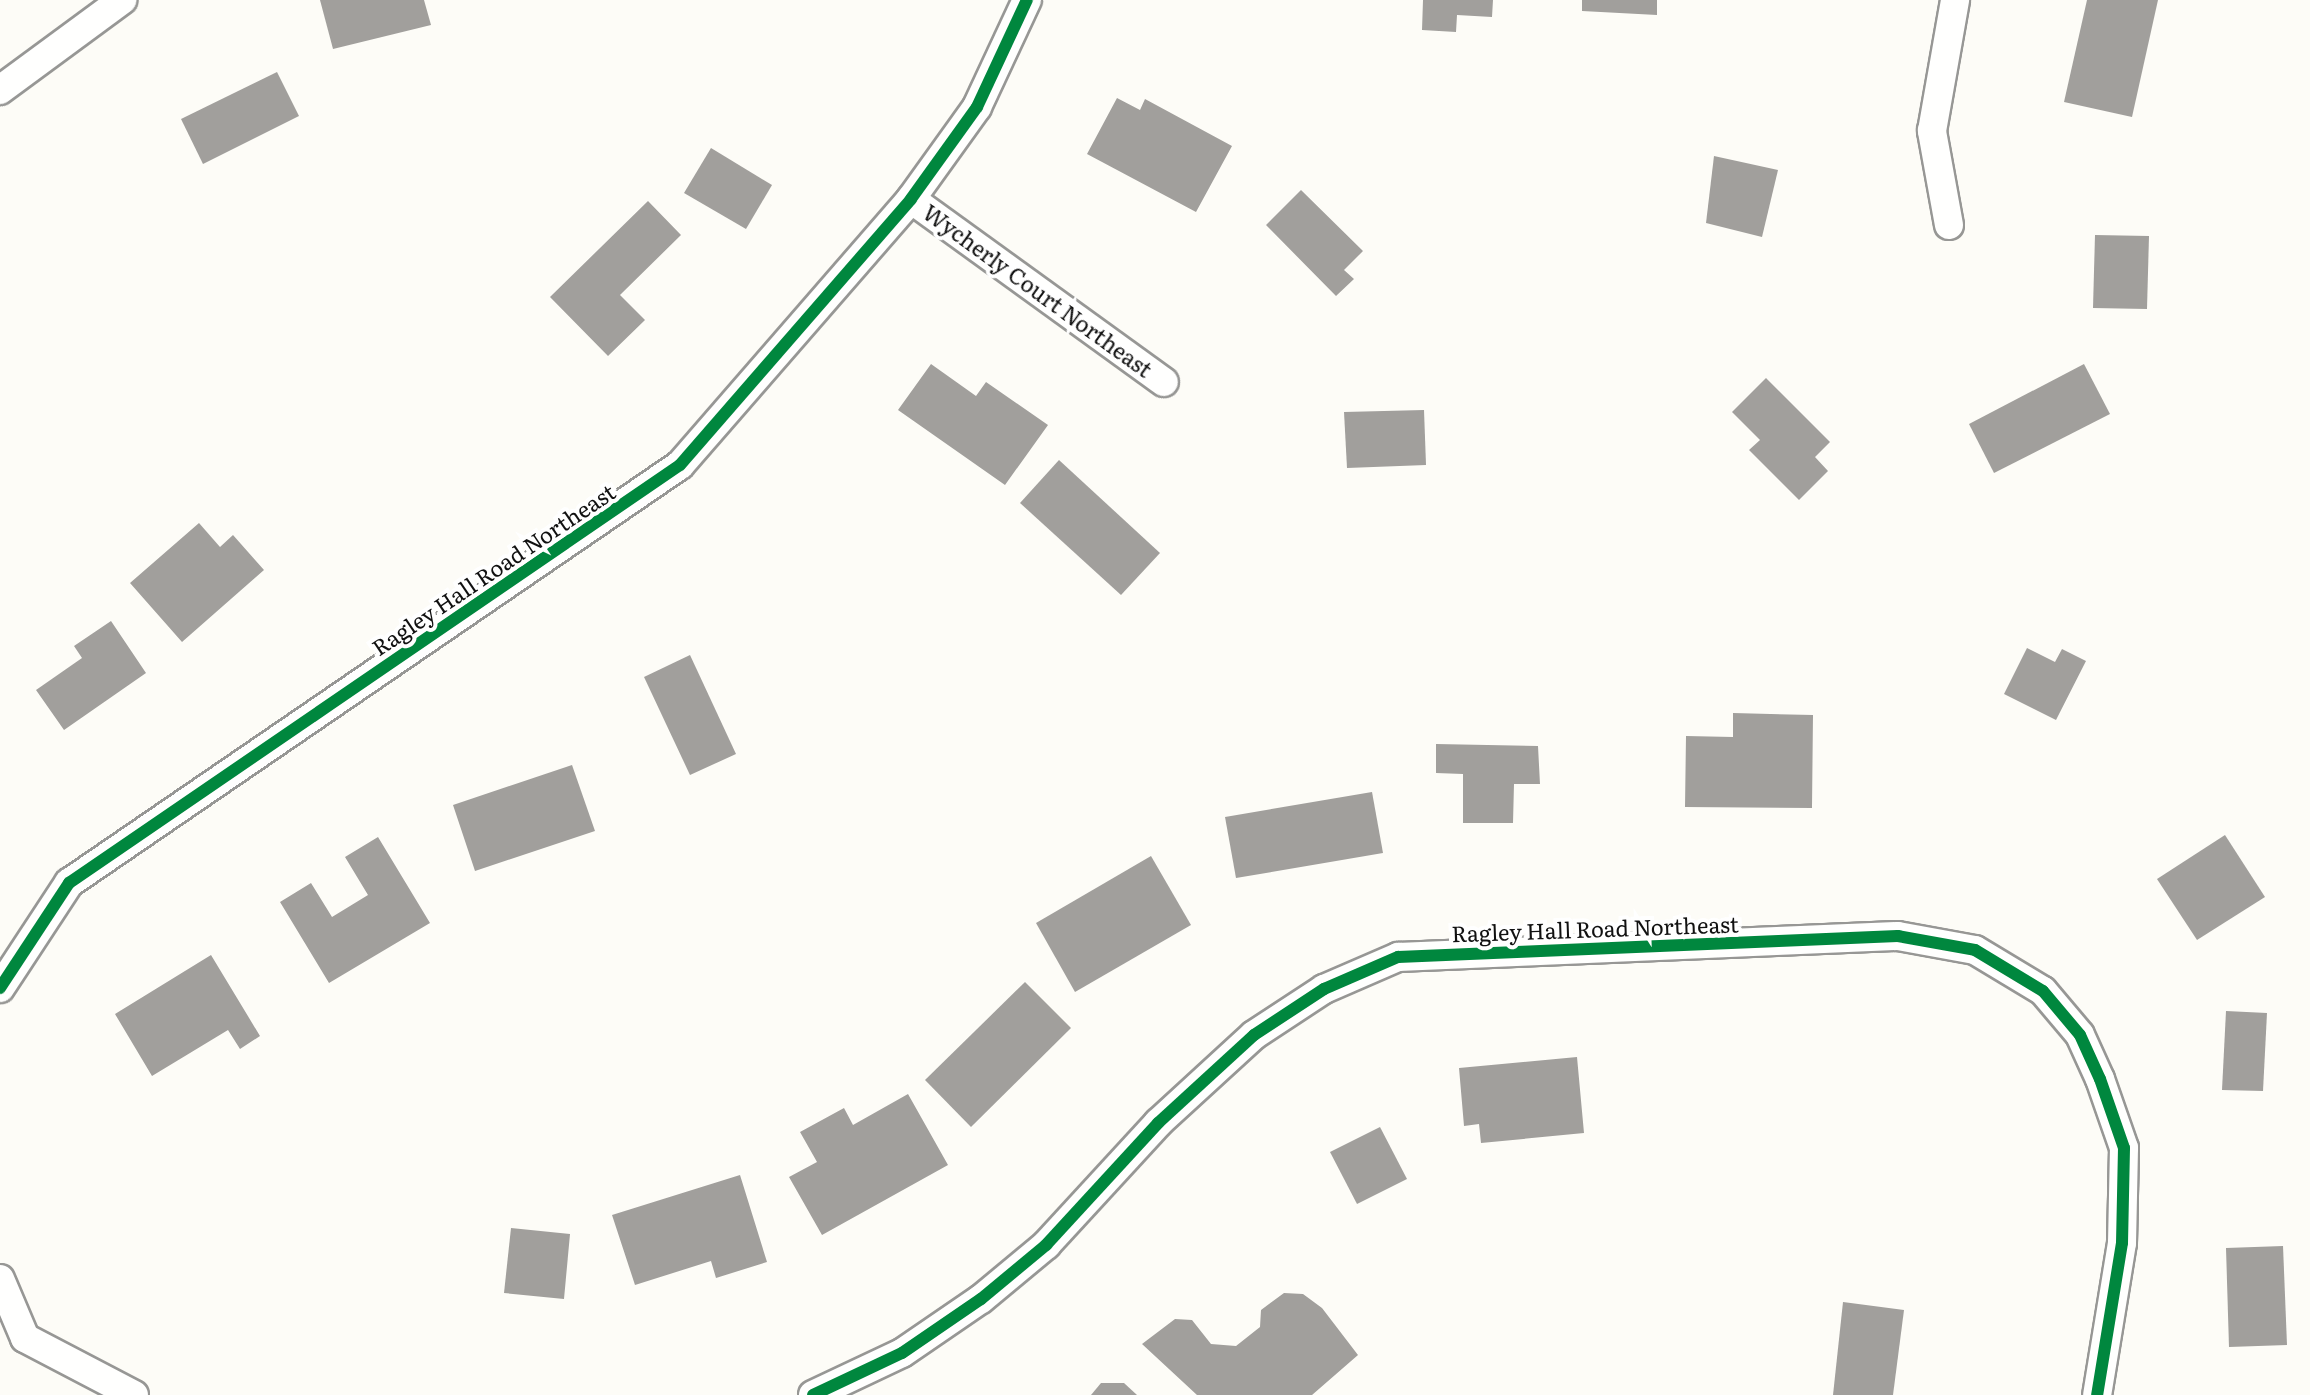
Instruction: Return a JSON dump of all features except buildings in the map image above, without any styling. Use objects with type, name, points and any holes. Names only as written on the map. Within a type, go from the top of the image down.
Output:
[{"type":"street","points":[[0,90],[122,0]]},
{"type":"street","name":"Ragley Hall Road Northeast","points":[[0,988],[69,883],[680,465],[911,199],[977,107],[1027,0]]},
{"type":"street","points":[[1949,225],[1932,131],[1955,0]]},
{"type":"street","name":"Wycherly Court Northeast","points":[[911,199],[1164,382]]},
{"type":"street","name":"Ragley Hall Road Northeast","points":[[813,1395],[902,1353],[981,1299],[1046,1245],[1158,1123],[1254,1035],[1324,989],[1398,957],[1898,936],[1975,950],[2043,991],[2080,1035],[2100,1079],[2124,1148],[2122,1243],[2097,1395]]},
{"type":"street","points":[[0,1279],[25,1338],[134,1395]]},
{"type":"cycle path","points":[[0,988],[69,883],[680,465],[911,199],[977,107],[1027,0]]},
{"type":"cycle path","points":[[813,1395],[902,1353],[981,1299],[1046,1245],[1158,1123],[1254,1035],[1324,989],[1398,957],[1898,936],[1975,950],[2043,991],[2080,1035],[2100,1079],[2124,1148],[2122,1243],[2097,1395]]}]
